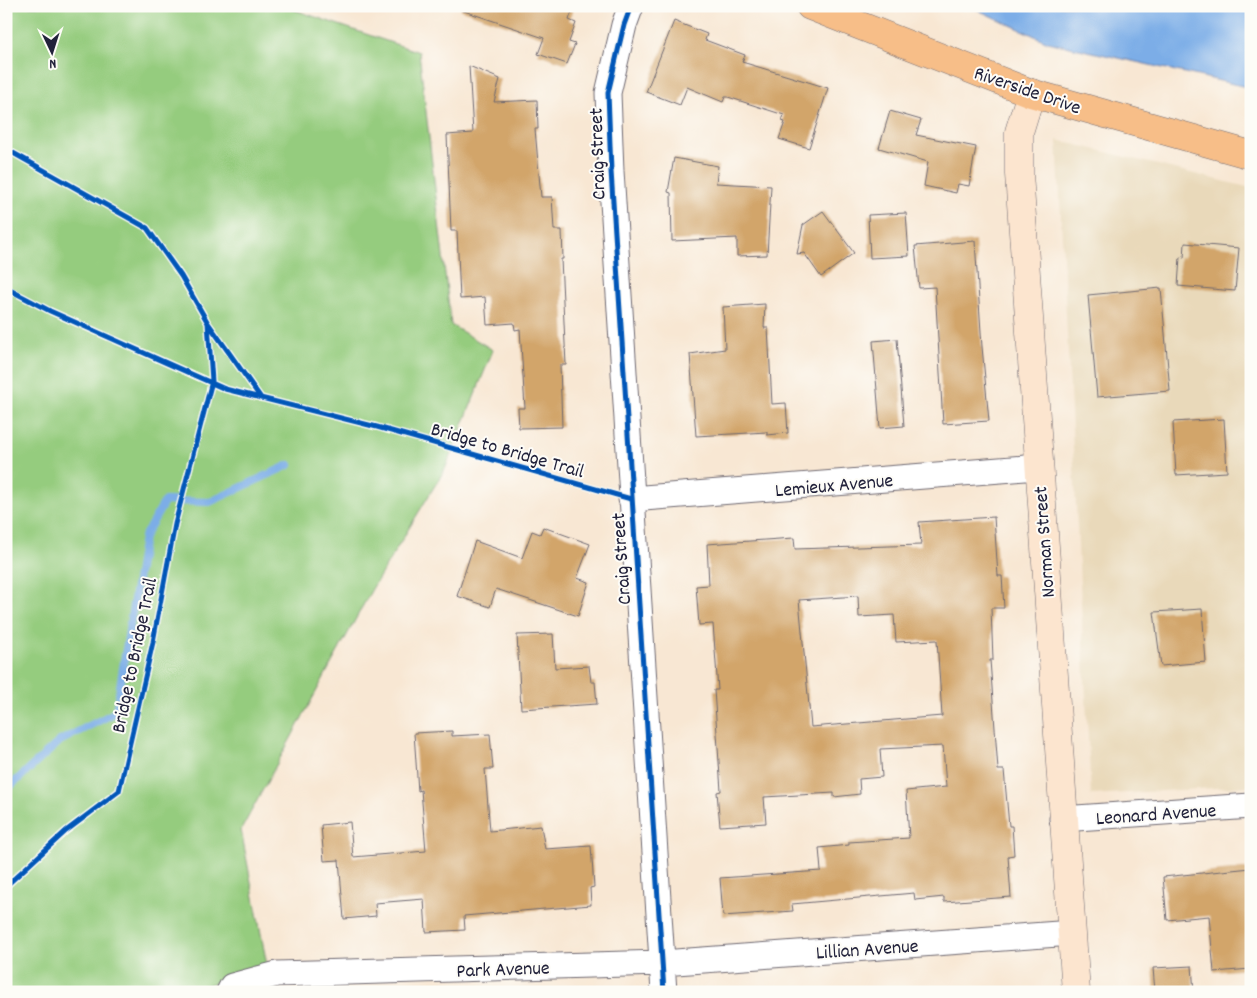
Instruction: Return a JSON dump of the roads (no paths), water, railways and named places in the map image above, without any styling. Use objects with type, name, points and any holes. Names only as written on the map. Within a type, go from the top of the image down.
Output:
[{"type":"main road","name":"Riverside Drive","points":[[810,6],[1031,93],[1251,155]]},
{"type":"street","name":"Craig Street","points":[[630,6],[608,94],[610,171],[630,499],[664,992]]},
{"type":"street","name":"Norman Street","points":[[1031,93],[1019,132],[1018,144],[1062,819],[1076,992]]},
{"type":"street","name":"Lemieux Avenue","points":[[630,499],[1038,467]]},
{"type":"street","name":"Leonard Avenue","points":[[1062,819],[1251,806]]},
{"type":"street","name":"Lillian Avenue","points":[[662,963],[1072,933]]},
{"type":"street","name":"Park Avenue","points":[[228,992],[232,986],[277,974],[662,963]]},
{"type":"water","points":[[969,6],[1251,6],[1251,88],[1048,42]]},
{"type":"waterway","points":[[6,790],[60,741],[116,712],[144,537],[165,501],[210,502],[289,465]]}]
